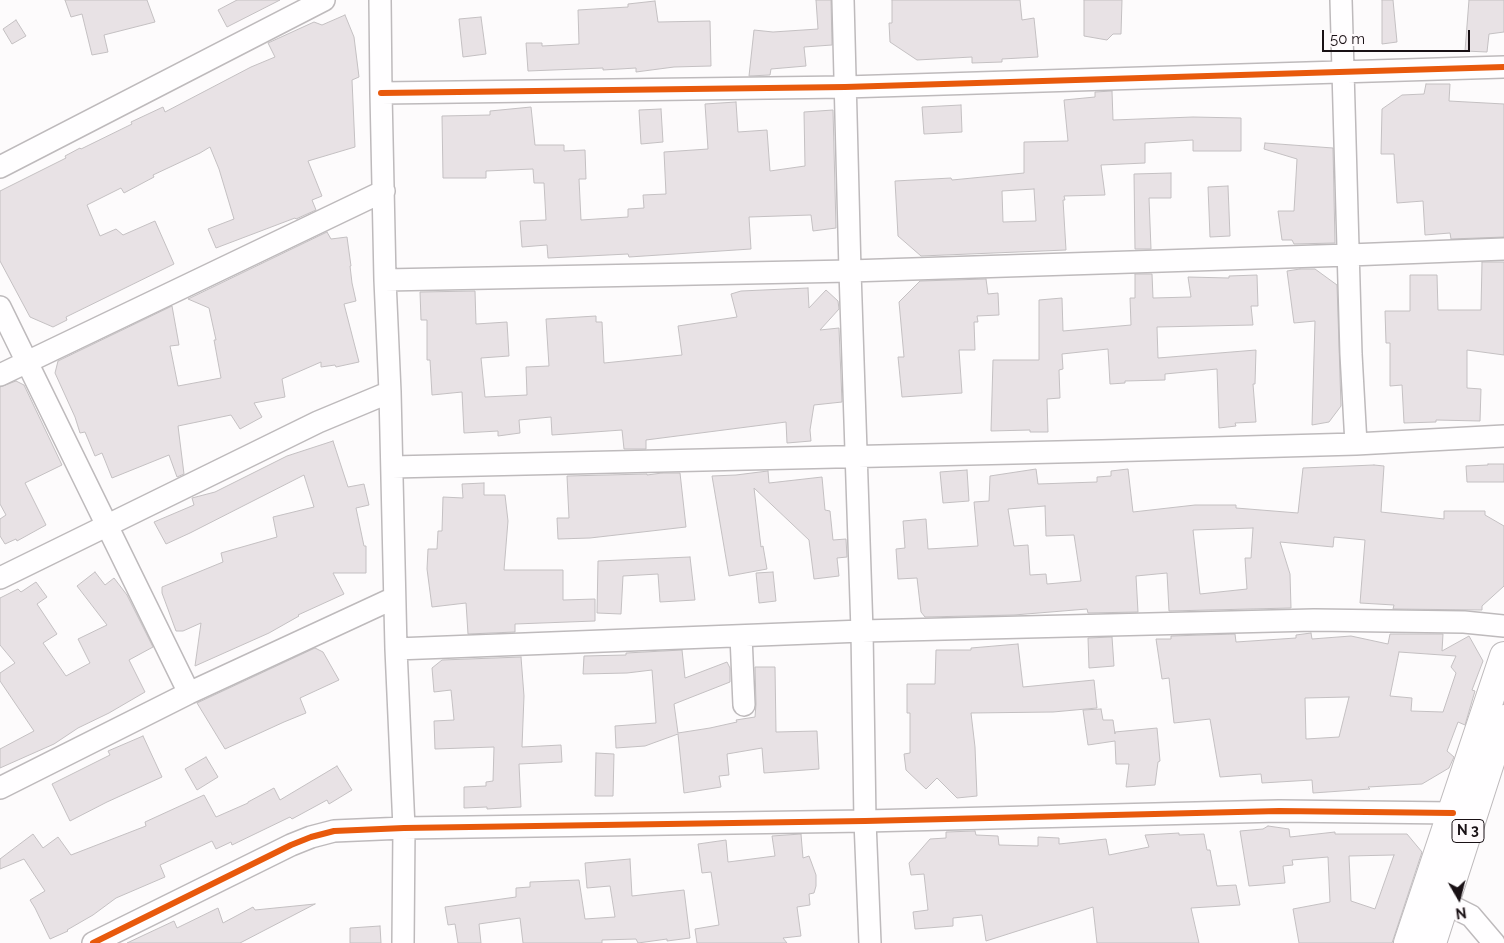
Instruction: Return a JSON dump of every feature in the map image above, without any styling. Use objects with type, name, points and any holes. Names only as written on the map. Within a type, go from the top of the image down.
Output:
[{"type":"main road","name":"N 3","points":[[1408,943],[1504,656]]},
{"type":"main road","name":"N 3","points":[[1432,943],[1504,719]]},
{"type":"street","points":[[0,167],[324,0]]},
{"type":"street","points":[[380,0],[385,280],[390,392],[394,598],[404,828],[403,943]]},
{"type":"street","points":[[843,0],[844,87],[862,631],[865,821],[870,943]]},
{"type":"street","points":[[1341,0],[1351,354],[1356,444]]},
{"type":"street","points":[[381,92],[844,87],[1504,68]]},
{"type":"street","points":[[0,375],[384,191]]},
{"type":"street","points":[[385,280],[850,270],[1504,249]]},
{"type":"street","points":[[0,306],[190,693]]},
{"type":"street","points":[[0,578],[318,422],[390,392]]},
{"type":"street","points":[[392,467],[1356,444],[1504,436]]},
{"type":"street","points":[[0,788],[190,693],[394,598]]},
{"type":"street","points":[[396,649],[862,631],[1314,620],[1464,622],[1504,626]]},
{"type":"street","points":[[741,636],[744,705]]},
{"type":"street","points":[[93,943],[291,845],[334,832],[404,828],[865,821],[1279,811],[1453,813]]},
{"type":"street","points":[[1444,903],[1471,916],[1494,943]]},
{"type":"building","points":[[65,0],[147,0],[155,22],[104,35],[108,52],[92,55],[82,14],[71,17]]},
{"type":"building","points":[[237,0],[280,0],[227,27],[218,10]]},
{"type":"building","points":[[816,0],[831,0],[832,45],[804,47],[806,66],[771,69],[770,75],[749,76],[754,30],[773,32],[818,29]]},
{"type":"building","points":[[892,0],[1020,0],[1022,20],[1034,18],[1038,57],[1002,59],[1002,62],[972,63],[972,57],[917,60],[890,42],[889,23],[892,23]]},
{"type":"building","points":[[1084,0],[1122,0],[1121,34],[1113,34],[1107,40],[1084,36]]},
{"type":"building","points":[[1382,0],[1393,0],[1397,42],[1382,44]]},
{"type":"building","points":[[1469,0],[1504,0],[1504,32],[1489,34],[1487,52],[1465,51]]},
{"type":"building","points":[[655,1],[658,22],[710,21],[711,66],[674,67],[636,72],[636,68],[528,71],[526,43],[542,43],[542,46],[579,44],[578,10],[628,7],[628,4]]},
{"type":"building","points":[[345,15],[354,37],[359,77],[352,80],[355,147],[308,161],[322,196],[312,200],[316,210],[216,248],[208,229],[234,219],[219,169],[210,147],[153,175],[154,177],[124,193],[121,188],[87,205],[100,236],[116,229],[123,235],[155,221],[174,264],[66,317],[67,320],[53,327],[30,317],[0,261],[0,191],[66,158],[65,156],[80,148],[132,124],[131,122],[163,107],[165,112],[251,67],[275,57],[268,43],[314,22],[322,25]]},
{"type":"building","points":[[481,17],[486,54],[463,57],[459,19]]},
{"type":"building","points":[[16,20],[26,36],[12,44],[3,29]]},
{"type":"building","points":[[1426,84],[1450,84],[1449,101],[1504,104],[1504,237],[1451,239],[1450,233],[1425,235],[1423,201],[1397,203],[1394,154],[1381,154],[1382,109],[1402,95],[1424,94]]},
{"type":"building","points":[[1112,91],[1113,120],[1193,117],[1241,118],[1241,151],[1193,151],[1193,140],[1145,143],[1145,163],[1101,165],[1105,195],[1064,196],[1066,250],[921,256],[898,236],[895,181],[951,178],[952,180],[1024,173],[1024,142],[1068,141],[1064,100],[1095,97],[1095,92]],"holes":[[[1034,189],[1036,221],[1003,222],[1002,191]]]},
{"type":"building","points":[[736,102],[738,132],[767,130],[770,171],[805,166],[804,112],[833,110],[836,228],[813,231],[811,215],[749,217],[751,249],[629,257],[628,254],[548,258],[547,245],[522,247],[520,221],[546,220],[544,183],[534,183],[533,169],[486,171],[486,178],[443,178],[442,116],[490,115],[490,111],[531,107],[535,145],[564,145],[564,151],[585,150],[586,179],[579,179],[581,220],[628,217],[628,209],[644,208],[643,195],[666,194],[664,152],[708,149],[705,104]]},
{"type":"building","points":[[961,105],[962,132],[924,134],[922,107]]},
{"type":"building","points":[[661,109],[663,142],[641,144],[639,110]]},
{"type":"building","points":[[1265,143],[1333,148],[1335,243],[1294,244],[1292,240],[1282,240],[1278,211],[1294,211],[1297,159],[1264,149]]},
{"type":"building","points":[[1171,173],[1171,198],[1149,198],[1151,249],[1135,249],[1134,174]]},
{"type":"building","points":[[1228,186],[1230,236],[1210,237],[1208,187]]},
{"type":"building","points":[[327,232],[331,239],[347,237],[356,301],[344,304],[359,362],[336,367],[335,365],[321,367],[321,362],[282,379],[285,397],[254,403],[262,417],[240,429],[231,415],[178,426],[184,474],[177,477],[169,455],[112,478],[102,453],[95,456],[85,432],[80,433],[75,417],[55,373],[58,361],[172,306],[179,345],[170,346],[178,386],[221,378],[209,308],[188,299]]},
{"type":"building","points":[[1482,262],[1504,262],[1504,355],[1467,350],[1467,388],[1481,389],[1480,421],[1436,420],[1436,422],[1404,423],[1402,385],[1390,386],[1390,343],[1386,343],[1385,311],[1410,311],[1410,275],[1437,275],[1438,310],[1481,310]]},
{"type":"building","points":[[1315,269],[1337,285],[1341,406],[1329,422],[1312,425],[1315,321],[1294,323],[1287,271]]},
{"type":"building","points":[[1135,274],[1152,274],[1153,298],[1191,297],[1188,277],[1229,278],[1229,276],[1257,275],[1258,306],[1251,306],[1253,325],[1157,327],[1158,358],[1256,350],[1255,384],[1253,384],[1256,422],[1235,423],[1236,426],[1219,428],[1217,369],[1165,374],[1165,380],[1125,381],[1125,383],[1110,384],[1108,349],[1062,354],[1063,369],[1059,370],[1060,398],[1047,399],[1048,432],[1030,432],[1030,430],[991,431],[993,360],[1039,360],[1039,300],[1062,298],[1063,331],[1131,325],[1130,298],[1135,298]]},
{"type":"building","points":[[986,279],[988,294],[998,293],[999,315],[977,316],[978,322],[974,322],[975,350],[959,350],[962,393],[902,397],[898,357],[904,357],[899,302],[920,281]]},
{"type":"building","points":[[808,288],[809,308],[826,290],[838,301],[839,309],[820,330],[839,328],[842,402],[814,405],[810,430],[811,441],[787,443],[786,422],[646,440],[646,449],[624,449],[622,430],[552,435],[551,417],[519,420],[520,433],[498,436],[498,431],[464,433],[462,392],[432,395],[430,360],[427,360],[427,320],[421,320],[420,292],[475,291],[476,324],[507,322],[509,356],[481,358],[485,397],[527,395],[526,367],[549,366],[546,319],[596,316],[596,322],[602,322],[604,363],[682,355],[678,326],[737,317],[731,294],[741,291]]},
{"type":"building","points":[[16,381],[24,385],[62,465],[25,483],[46,525],[17,541],[16,539],[5,544],[0,536],[0,519],[6,515],[0,504],[0,387]]},
{"type":"building","points":[[333,441],[348,487],[364,484],[369,505],[356,508],[364,546],[366,546],[366,573],[333,573],[344,594],[298,615],[269,633],[195,666],[201,623],[183,631],[176,631],[162,593],[162,587],[223,562],[221,553],[277,537],[273,517],[314,507],[304,475],[166,544],[154,522],[194,505],[192,498],[215,492],[287,456]]},
{"type":"building","points":[[1504,464],[1504,482],[1467,482],[1466,466]]},
{"type":"building","points":[[1384,466],[1381,512],[1444,519],[1444,511],[1485,511],[1485,515],[1504,526],[1504,586],[1482,606],[1482,610],[1393,609],[1394,605],[1360,603],[1365,540],[1334,537],[1333,547],[1280,542],[1290,574],[1291,608],[1169,611],[1167,573],[1136,576],[1138,612],[1088,613],[1087,609],[1014,615],[925,617],[921,612],[917,578],[898,579],[896,549],[905,548],[903,521],[926,519],[928,549],[978,546],[974,502],[989,501],[990,476],[1036,469],[1038,484],[1097,482],[1097,477],[1111,476],[1111,471],[1128,469],[1133,512],[1195,505],[1236,505],[1236,508],[1298,513],[1303,468]],"holes":[[[1045,506],[1046,536],[1074,535],[1081,581],[1047,584],[1046,574],[1030,575],[1028,545],[1014,546],[1008,509]],[[1253,528],[1251,558],[1245,558],[1247,589],[1200,594],[1193,530]]]},
{"type":"building","points":[[967,470],[969,501],[943,503],[940,472]]},
{"type":"building","points":[[768,471],[769,483],[822,477],[825,510],[830,511],[833,540],[846,539],[847,557],[837,558],[839,576],[814,579],[809,540],[754,488],[761,547],[763,546],[767,569],[729,576],[712,476]]},
{"type":"building","points":[[680,473],[686,527],[590,538],[558,539],[557,518],[569,518],[567,476],[647,475]]},
{"type":"building","points":[[484,483],[484,495],[505,495],[508,521],[504,570],[563,570],[563,600],[595,599],[595,621],[515,624],[515,632],[468,634],[466,603],[432,607],[427,569],[428,549],[437,549],[438,531],[442,531],[443,497],[463,498],[462,484]]},
{"type":"building","points":[[690,557],[695,600],[660,602],[658,574],[623,576],[621,614],[597,613],[598,561]]},
{"type":"building","points":[[95,572],[105,585],[114,578],[127,595],[153,647],[129,660],[145,692],[78,728],[54,744],[0,768],[0,749],[34,731],[0,681],[0,673],[15,663],[0,645],[0,598],[18,589],[21,592],[36,582],[47,597],[37,604],[57,634],[43,643],[66,676],[90,663],[78,639],[107,625],[77,586]]},
{"type":"building","points":[[773,572],[776,601],[759,603],[756,573]]},
{"type":"building","points":[[1311,633],[1312,639],[1351,636],[1388,644],[1390,634],[1443,634],[1442,651],[1469,636],[1483,661],[1472,690],[1475,691],[1465,725],[1458,722],[1447,751],[1454,757],[1449,768],[1422,784],[1313,793],[1312,780],[1262,783],[1261,774],[1220,777],[1210,719],[1174,723],[1169,678],[1162,679],[1156,639],[1171,639],[1171,636],[1235,634],[1236,642],[1296,638],[1296,635]],"holes":[[[1399,652],[1456,656],[1451,667],[1456,673],[1443,712],[1411,711],[1412,698],[1390,696]],[[1349,697],[1339,737],[1306,739],[1305,698]]]},
{"type":"building","points":[[1112,637],[1114,666],[1089,668],[1088,638]]},
{"type":"building","points":[[1018,644],[1023,687],[1094,680],[1097,708],[1053,712],[971,713],[975,747],[977,796],[957,798],[937,778],[926,789],[906,770],[904,754],[910,753],[910,713],[907,713],[907,684],[935,684],[936,650],[971,650],[971,648]]},
{"type":"building","points":[[315,648],[323,652],[339,680],[300,698],[306,713],[225,749],[197,703]]},
{"type":"building","points":[[682,650],[685,678],[727,662],[730,668],[730,682],[674,704],[678,733],[710,728],[737,722],[736,720],[755,717],[755,667],[775,667],[776,732],[817,731],[819,769],[764,773],[762,748],[727,754],[729,775],[719,776],[721,787],[684,793],[678,734],[645,746],[616,748],[615,726],[656,723],[652,670],[627,673],[583,674],[584,656],[626,655],[626,653]]},
{"type":"building","points":[[521,657],[524,696],[522,747],[561,745],[562,762],[519,764],[521,807],[464,808],[464,787],[486,786],[486,782],[493,781],[494,747],[435,749],[434,721],[454,720],[451,690],[434,692],[432,668],[442,660]]},
{"type":"building","points":[[1101,709],[1103,720],[1113,720],[1115,734],[1115,732],[1157,728],[1160,761],[1158,762],[1155,785],[1126,787],[1129,764],[1116,764],[1115,741],[1088,745],[1083,710]]},
{"type":"building","points":[[143,736],[162,777],[70,821],[52,784],[110,755],[108,751]]},
{"type":"building","points":[[596,753],[614,754],[613,796],[595,796]]},
{"type":"building","points":[[206,757],[218,777],[197,790],[185,769]]},
{"type":"building","points":[[337,766],[352,790],[329,804],[327,800],[292,819],[290,817],[232,845],[231,842],[216,849],[212,841],[160,865],[165,877],[116,898],[68,931],[50,939],[30,900],[45,891],[24,859],[0,869],[0,859],[33,834],[43,848],[58,837],[71,855],[146,826],[145,822],[204,795],[216,817],[248,803],[274,788],[280,800]]},
{"type":"building","points":[[1268,826],[1289,829],[1290,837],[1335,832],[1335,834],[1407,834],[1422,852],[1392,943],[1299,943],[1293,909],[1330,902],[1328,857],[1292,860],[1293,865],[1283,866],[1285,883],[1249,886],[1240,831],[1263,829]],"holes":[[[1394,855],[1375,909],[1351,901],[1349,856]]]},
{"type":"building","points":[[975,831],[976,835],[998,836],[999,845],[1038,846],[1038,837],[1059,838],[1059,844],[1106,839],[1109,855],[1149,847],[1145,835],[1204,834],[1207,850],[1210,850],[1217,886],[1236,885],[1240,905],[1191,908],[1199,943],[1097,943],[1093,907],[986,941],[982,915],[953,918],[953,926],[915,929],[913,912],[928,910],[924,874],[911,875],[909,863],[930,839],[946,838],[946,832]]},
{"type":"building","points":[[801,834],[803,858],[809,856],[816,875],[816,886],[814,893],[809,894],[810,905],[797,907],[801,936],[783,938],[787,943],[697,943],[695,929],[719,925],[711,872],[702,873],[698,844],[726,840],[728,862],[775,856],[772,836]]},
{"type":"building","points":[[630,859],[632,896],[684,890],[690,938],[638,943],[636,939],[602,940],[602,943],[523,943],[520,918],[479,924],[481,943],[458,943],[455,924],[448,925],[445,907],[516,897],[516,888],[530,887],[530,882],[579,880],[585,919],[615,917],[610,886],[587,888],[585,863]]},
{"type":"building","points":[[315,904],[240,943],[127,943],[174,921],[177,928],[218,908],[223,923],[253,907],[255,910]]},
{"type":"building","points":[[380,926],[381,943],[350,943],[350,928]]},
{"type":"cycle path","points":[[381,93],[845,87],[1504,67]]},
{"type":"cycle path","points":[[93,943],[291,845],[334,831],[404,828],[865,821],[1279,811],[1453,813]]}]
